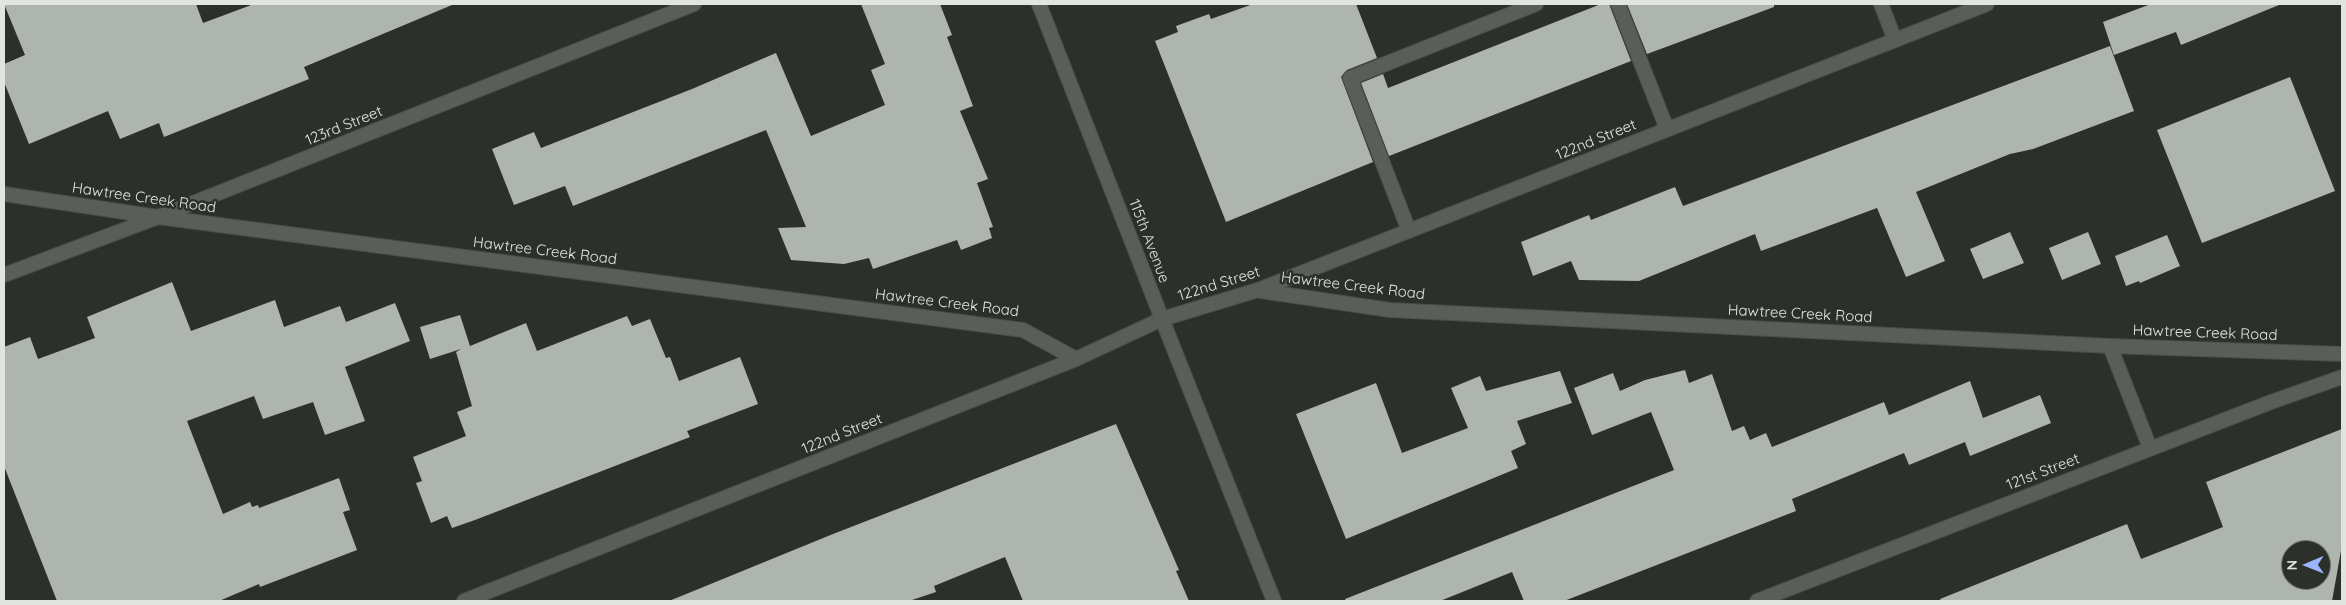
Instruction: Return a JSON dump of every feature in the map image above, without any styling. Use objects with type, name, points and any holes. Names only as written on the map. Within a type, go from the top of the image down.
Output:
[{"type":"street","name":"123rd Street","points":[[4,274],[158,217],[694,4]]},
{"type":"street","name":"115th Avenue","points":[[1039,4],[1274,601]]},
{"type":"street","points":[[1410,231],[1350,78],[1536,4]]},
{"type":"street","points":[[1618,4],[1667,129]]},
{"type":"street","points":[[1881,4],[1895,40]]},
{"type":"street","name":"122nd Street","points":[[464,601],[1076,359],[1162,319],[1258,290],[1986,4]]},
{"type":"street","name":"Hawtree Creek Road","points":[[4,194],[158,217],[1024,330],[1076,359]]},
{"type":"street","name":"Hawtree Creek Road","points":[[1258,290],[1390,310],[2110,346],[2342,354]]},
{"type":"street","points":[[2110,346],[2150,448]]},
{"type":"street","name":"121st Street","points":[[1757,601],[2150,448],[2342,377]]},
{"type":"building","points":[[4,4],[196,4],[203,23],[254,4],[452,5],[304,67],[309,79],[164,137],[159,123],[120,139],[108,111],[29,144],[4,82],[4,64],[25,55]]},
{"type":"building","points":[[861,4],[940,4],[952,35],[947,37],[973,106],[960,111],[988,179],[977,183],[993,227],[989,228],[992,238],[961,250],[957,240],[873,269],[869,258],[844,264],[791,260],[778,228],[806,227],[766,130],[573,206],[565,186],[514,205],[492,149],[534,132],[541,148],[692,89],[776,53],[811,136],[885,105],[871,70],[885,64]]},
{"type":"building","points":[[1253,4],[1356,4],[1377,58],[1347,70],[1341,77],[1373,162],[1226,222],[1155,41],[1178,32],[1176,26],[1209,14],[1211,19]]},
{"type":"building","points":[[1601,4],[1609,4],[1631,61],[1389,156],[1361,83],[1383,74],[1388,88]]},
{"type":"building","points":[[1627,4],[1774,4],[1774,7],[1647,54]]},
{"type":"building","points":[[2151,4],[2279,5],[2181,45],[2176,32],[2114,55],[2103,22]]},
{"type":"building","points":[[2110,46],[2134,111],[2033,149],[2010,154],[1916,192],[1945,261],[1906,277],[1877,208],[1761,251],[1755,234],[1639,281],[1579,280],[1571,261],[1533,276],[1521,242],[1589,215],[1591,220],[1675,187],[1683,206]]},
{"type":"building","points":[[2290,77],[2335,191],[2202,243],[2157,130]]},
{"type":"building","points":[[2010,232],[2024,263],[1983,279],[1970,249]]},
{"type":"building","points":[[2088,232],[2101,264],[2062,280],[2049,248]]},
{"type":"building","points":[[2167,235],[2180,266],[2140,283],[2139,281],[2126,286],[2115,256]]},
{"type":"building","points":[[172,282],[191,331],[275,300],[284,327],[340,306],[346,322],[395,303],[410,341],[345,367],[365,421],[325,435],[313,402],[263,419],[254,396],[187,421],[223,514],[250,502],[252,507],[258,505],[259,508],[339,478],[350,510],[343,512],[357,550],[260,587],[259,584],[219,601],[57,601],[4,466],[4,347],[30,337],[38,359],[95,338],[87,317]]},
{"type":"building","points":[[460,315],[470,346],[526,323],[537,351],[627,316],[632,326],[650,319],[666,358],[670,357],[679,381],[740,357],[758,404],[687,431],[690,437],[475,520],[452,528],[447,516],[431,523],[416,483],[422,481],[413,457],[466,436],[457,412],[472,406],[456,352],[461,349],[430,359],[420,327]]},
{"type":"building","points":[[1685,370],[1689,383],[1712,374],[1732,431],[1744,426],[1750,440],[1766,433],[1772,447],[1884,402],[1889,415],[1970,381],[1983,418],[2040,395],[2051,423],[1970,456],[1965,442],[1909,465],[1904,453],[1792,499],[1796,511],[1564,601],[1524,601],[1512,572],[1440,601],[1346,601],[1345,599],[1674,470],[1651,412],[1592,435],[1574,388],[1613,373],[1620,391],[1645,380]]},
{"type":"building","points":[[1560,371],[1572,403],[1517,421],[1526,444],[1511,451],[1518,468],[1346,539],[1296,414],[1376,383],[1402,453],[1468,428],[1451,388],[1480,376],[1486,391]]},
{"type":"building","points":[[1116,424],[1179,570],[1176,571],[1189,601],[1023,601],[1005,557],[934,586],[936,592],[909,601],[669,601],[833,534]]},
{"type":"building","points":[[2342,429],[2342,545],[2332,601],[1941,601],[1940,599],[2127,524],[2141,559],[2223,527],[2206,482]]}]
